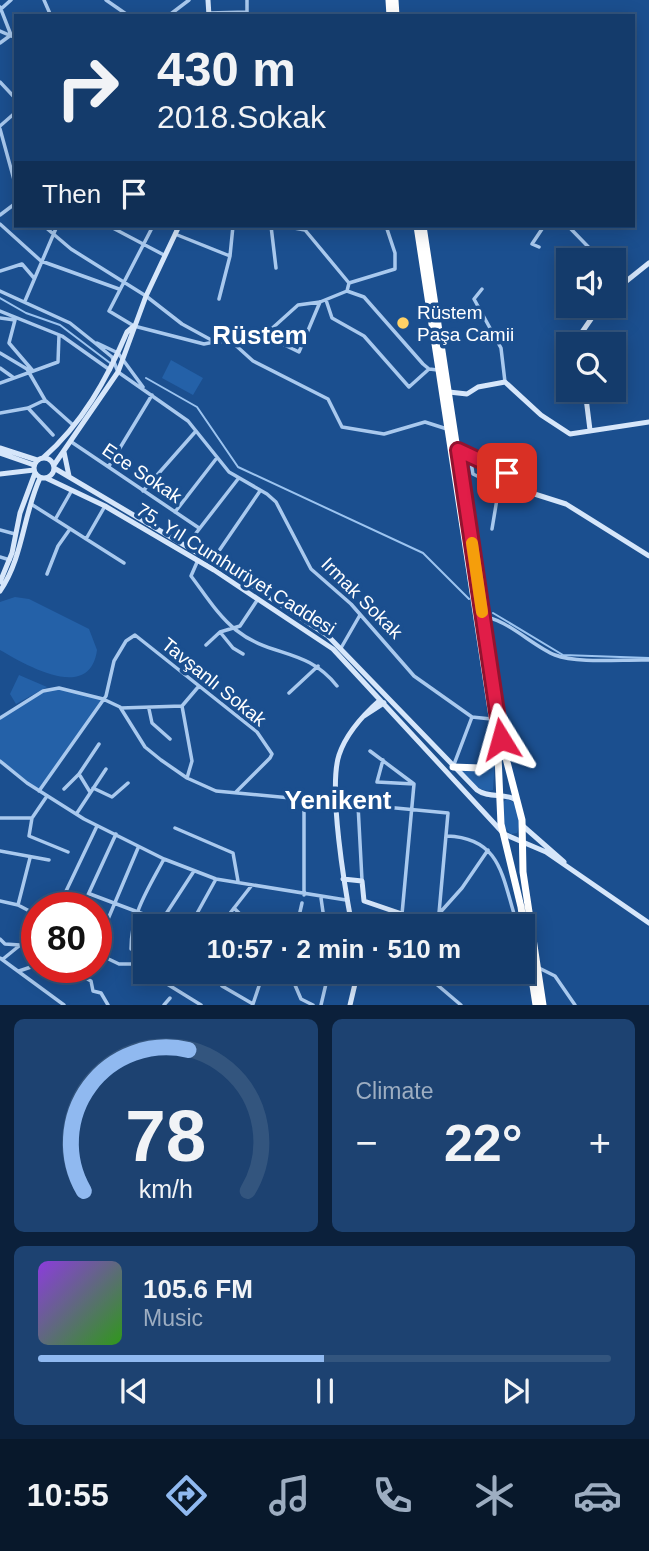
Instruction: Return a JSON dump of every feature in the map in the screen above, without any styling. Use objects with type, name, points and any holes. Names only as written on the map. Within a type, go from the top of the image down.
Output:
[{"type":"highway","points":[[417,228],[496,744],[504,834],[522,914]]},
{"type":"highway","points":[[423,228],[501,739],[523,826],[522,853],[543,1005]]},
{"type":"highway","points":[[453,767],[480,768],[496,744]]},
{"type":"highway","points":[[533,984],[536,1005]]},
{"type":"street","points":[[11,0],[1,8],[13,37]]},
{"type":"street","points":[[107,0],[126,14]]},
{"type":"street","points":[[171,14],[189,0]]},
{"type":"street","points":[[247,0],[247,14]]},
{"type":"street","points":[[0,31],[13,37]]},
{"type":"street","points":[[0,44],[13,37]]},
{"type":"street","points":[[0,82],[14,97]]},
{"type":"street","points":[[14,114],[0,127],[2,146],[14,181]]},
{"type":"street","points":[[0,224],[41,261],[119,289]]},
{"type":"street","points":[[46,228],[122,283],[146,296],[181,324],[215,342]]},
{"type":"street","points":[[25,301],[56,228]]},
{"type":"street","points":[[113,228],[164,255]]},
{"type":"street","points":[[152,228],[108,311],[134,326],[204,344],[232,342],[262,334],[298,305],[320,302],[347,290],[364,297],[429,369],[438,370]]},
{"type":"street","points":[[0,591],[11,576],[18,555],[29,503],[43,478],[54,467],[118,372],[128,332],[134,326],[178,228]]},
{"type":"street","points":[[219,299],[230,256],[233,228]]},
{"type":"street","points":[[271,228],[276,268]]},
{"type":"street","points":[[294,228],[305,230],[349,283]]},
{"type":"street","points":[[349,283],[395,269],[395,253],[387,228]]},
{"type":"street","points":[[540,247],[532,244],[543,228]]},
{"type":"street","points":[[570,228],[589,248]]},
{"type":"street","points":[[175,234],[230,256]]},
{"type":"street","points":[[626,282],[649,263]]},
{"type":"street","points":[[0,271],[22,264],[34,278]]},
{"type":"street","points":[[347,290],[349,283]]},
{"type":"street","points":[[482,289],[474,299],[501,348],[505,382],[541,415],[570,434],[649,422]]},
{"type":"street","points":[[0,291],[70,323],[112,357],[112,367]]},
{"type":"street","points":[[326,300],[332,318],[364,336],[409,387],[429,369]]},
{"type":"street","points":[[262,334],[299,352],[320,302]]},
{"type":"street","points":[[0,311],[15,320]]},
{"type":"street","points":[[0,318],[59,334],[145,388]]},
{"type":"street","points":[[15,320],[9,343],[32,372],[45,400],[73,425]]},
{"type":"street","points":[[0,383],[58,362],[59,334]]},
{"type":"street","points":[[232,342],[253,361],[328,399],[342,426],[384,434],[425,422],[447,429]]},
{"type":"street","points":[[95,343],[121,355],[145,388]]},
{"type":"street","points":[[0,353],[32,372]]},
{"type":"street","points":[[0,582],[9,560],[36,465],[73,425],[121,355]]},
{"type":"street","points":[[0,368],[14,378]]},
{"type":"street","points":[[449,392],[467,394],[478,387],[505,382]]},
{"type":"street","name":"Irmak Sokak","points":[[145,388],[188,421],[216,459],[238,479],[260,491],[284,513],[311,569],[360,615],[414,676],[472,717],[491,719]]},
{"type":"street","points":[[109,466],[152,395]]},
{"type":"street","points":[[0,413],[28,408],[45,400]]},
{"type":"street","points":[[586,402],[590,430]]},
{"type":"street","points":[[28,408],[53,435]]},
{"type":"street","points":[[143,491],[196,431]]},
{"type":"street","name":"Ece Sokak","points":[[70,441],[200,528]]},
{"type":"street","points":[[0,450],[36,465],[43,478]]},
{"type":"street","points":[[64,450],[69,476]]},
{"type":"street","points":[[458,450],[507,473],[525,491],[566,504],[649,556]]},
{"type":"street","points":[[470,456],[473,474],[499,487],[492,529]]},
{"type":"street","points":[[175,512],[216,459]]},
{"type":"street","points":[[0,474],[36,465]]},
{"type":"street","name":"75. Yıl Cumhuriyet Caddesi","points":[[36,465],[54,467],[212,561],[304,620],[341,648],[453,767],[482,794],[511,797],[518,803]]},
{"type":"street","name":"75. Yıl Cumhuriyet Caddesi","points":[[43,478],[73,489],[105,506],[198,561],[333,649],[504,834]]},
{"type":"street","points":[[186,546],[238,479]]},
{"type":"street","points":[[56,518],[73,489]]},
{"type":"street","points":[[212,561],[260,491]]},
{"type":"street","points":[[29,503],[124,563]]},
{"type":"street","points":[[86,539],[105,506]]},
{"type":"street","points":[[47,574],[58,546],[71,529]]},
{"type":"street","points":[[0,530],[15,534]]},
{"type":"street","points":[[0,557],[9,560]]},
{"type":"street","points":[[198,561],[191,576],[235,629],[272,650],[298,654],[318,666],[337,687]]},
{"type":"street","points":[[206,645],[220,632],[235,629],[258,599]]},
{"type":"street","points":[[341,648],[360,615]]},
{"type":"street","points":[[483,617],[497,620],[540,647],[562,657],[649,660]]},
{"type":"street","points":[[220,632],[233,648],[243,654]]},
{"type":"street","name":"Tavşanlı Sokak","points":[[103,699],[114,661],[127,641],[135,635],[257,732],[271,756],[236,792]]},
{"type":"street","points":[[289,693],[318,666]]},
{"type":"street","points":[[0,718],[43,691],[60,688],[103,699],[120,708],[149,709],[182,706],[199,686]]},
{"type":"street","points":[[349,914],[343,879],[335,772],[339,755],[364,716],[388,697]]},
{"type":"street","points":[[39,792],[103,699]]},
{"type":"street","points":[[371,713],[381,702]]},
{"type":"street","points":[[182,706],[192,761],[187,778]]},
{"type":"street","points":[[120,708],[145,747],[187,778],[216,791],[448,813],[439,913]]},
{"type":"street","points":[[149,709],[152,723],[170,739]]},
{"type":"street","points":[[364,716],[391,712]]},
{"type":"street","points":[[453,767],[472,717]]},
{"type":"street","points":[[64,789],[79,774],[99,744]]},
{"type":"street","points":[[370,751],[414,784]]},
{"type":"street","points":[[383,760],[377,782],[414,784]]},
{"type":"street","points":[[0,761],[39,792],[138,848],[164,859],[216,879],[238,880],[304,895],[346,900]]},
{"type":"street","points":[[77,813],[106,769]]},
{"type":"street","points":[[79,774],[92,790],[112,797],[128,783]]},
{"type":"street","points":[[358,806],[364,901],[402,914],[414,784]]},
{"type":"street","points":[[47,796],[32,818],[29,836],[68,852]]},
{"type":"street","points":[[304,799],[304,895]]},
{"type":"street","points":[[0,818],[32,818]]},
{"type":"street","points":[[66,892],[97,826]]},
{"type":"street","points":[[523,826],[579,876]]},
{"type":"street","points":[[175,828],[233,853],[238,880]]},
{"type":"street","points":[[91,892],[116,834]]},
{"type":"street","points":[[504,834],[531,845],[649,923]]},
{"type":"street","points":[[447,836],[466,837],[488,850],[498,861],[514,914]]},
{"type":"street","points":[[522,853],[531,845]]},
{"type":"street","points":[[112,906],[138,848]]},
{"type":"street","points":[[439,913],[462,888],[488,850]]},
{"type":"street","points":[[0,851],[48,860]]},
{"type":"street","points":[[18,905],[30,858]]},
{"type":"street","points":[[131,949],[136,909],[164,859]]},
{"type":"street","points":[[166,914],[194,871]]},
{"type":"street","points":[[197,914],[216,879]]},
{"type":"street","points":[[343,879],[362,881]]},
{"type":"street","points":[[229,914],[252,885]]},
{"type":"street","points":[[321,898],[323,914]]},
{"type":"street","points":[[0,901],[21,907]]},
{"type":"street","points":[[114,901],[148,914]]},
{"type":"street","points":[[299,914],[302,904]]},
{"type":"street","points":[[234,908],[240,914]]},
{"type":"street","points":[[0,939],[5,944],[20,945]]},
{"type":"street","points":[[20,945],[2,958],[64,1005]]},
{"type":"street","points":[[112,961],[133,965]]},
{"type":"street","points":[[537,967],[555,976],[575,1005]]},
{"type":"street","points":[[91,983],[93,991],[101,993],[108,1005]]},
{"type":"street","points":[[166,984],[201,1005]]},
{"type":"street","points":[[221,984],[253,1004],[260,984]]},
{"type":"street","points":[[295,984],[301,999],[313,1005]]},
{"type":"street","points":[[321,1005],[326,984]]},
{"type":"street","points":[[350,1005],[355,984]]},
{"type":"street","points":[[436,984],[460,1005]]},
{"type":"street","points":[[164,1005],[170,998]]},
{"type":"shaded area","points":[[171,360],[203,378],[193,395],[162,378]]},
{"type":"shaded area","points":[[15,597],[29,599],[89,629],[97,650],[92,666],[83,674],[56,676],[40,671],[0,650],[0,602]]},
{"type":"shaded area","points":[[19,675],[47,687],[16,704],[10,694]]},
{"type":"shaded area","points":[[59,688],[103,699],[39,791],[0,761],[0,718],[43,691]]},
{"type":"shaded area","points":[[495,757],[493,790],[479,788],[461,771],[482,769]]},
{"type":"shaded area","points":[[507,799],[515,803],[520,824],[517,833],[511,834],[504,827],[503,802]]},
{"type":"waterway","points":[[0,298],[26,313],[60,325],[110,363]]},
{"type":"waterway","points":[[146,378],[197,407],[238,467],[423,553],[469,599]]},
{"type":"waterway","points":[[493,613],[563,655],[649,658]]},
{"type":"slow traffic","points":[[472,543],[482,612]]},
{"type":"place","name":"Rüstem Paşa Camii","points":[[403,323]]},
{"type":"district","name":"Rüstem","points":[[260,335]]},
{"type":"district","name":"Yenikent","points":[[338,800]]},
{"type":"route","points":[[501,739],[458,450],[507,473]]}]
